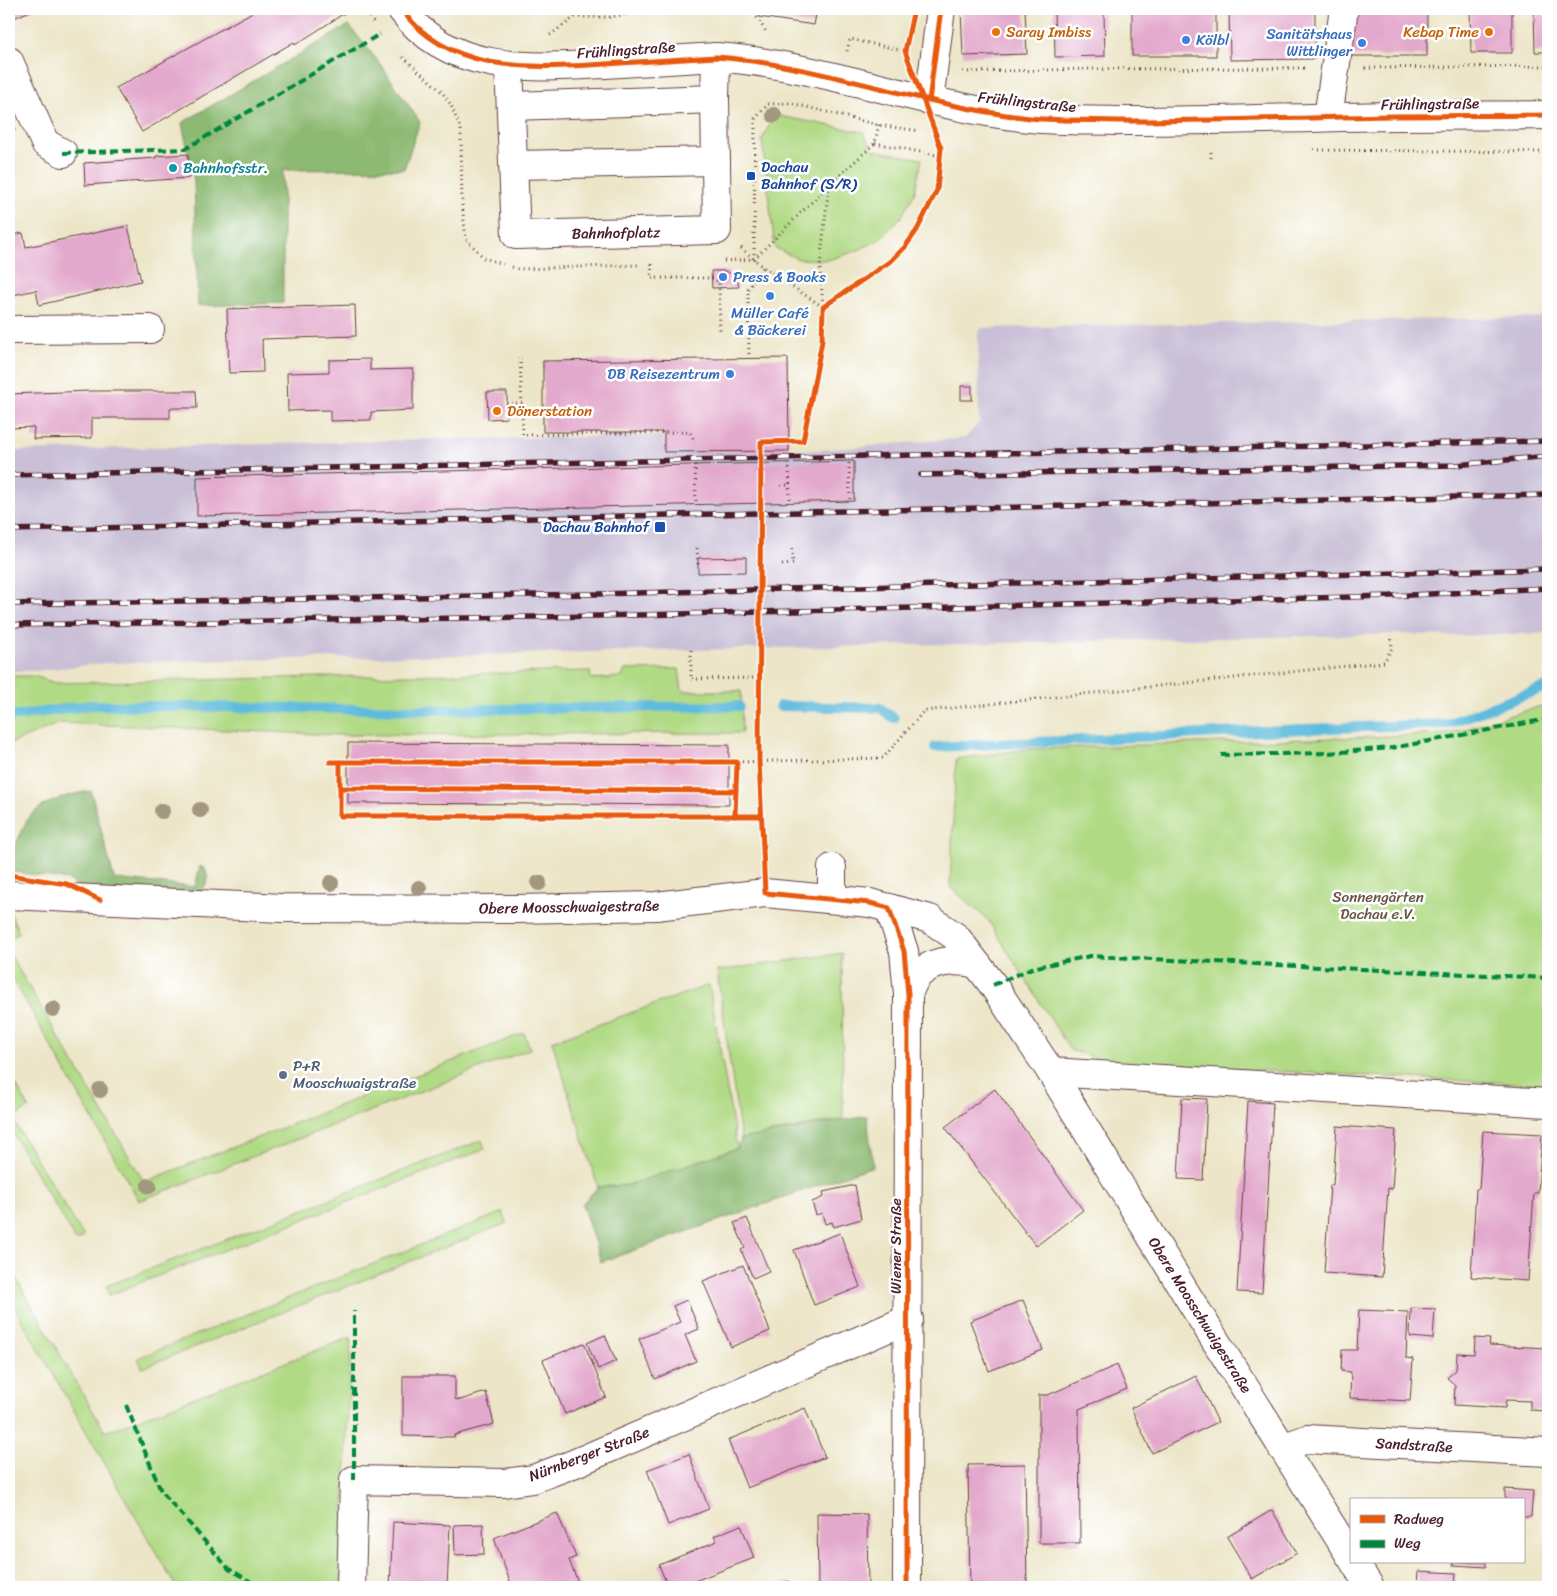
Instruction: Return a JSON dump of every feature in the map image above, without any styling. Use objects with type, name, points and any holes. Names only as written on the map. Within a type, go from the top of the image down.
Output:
[{"type":"street","name":"Frühlingstraße","points":[[401,9],[420,29],[447,48],[480,61],[546,68],[716,57],[757,61],[1002,115],[1075,120],[1204,121],[1321,117],[1548,115]]},
{"type":"street","points":[[929,100],[941,9]]},
{"type":"street","points":[[1328,9],[1328,68]]},
{"type":"street","points":[[1321,117],[1328,68],[1344,9]]},
{"type":"street","name":"Bahnhofplatz","points":[[510,65],[516,235],[717,230],[716,57]]},
{"type":"street","points":[[9,61],[45,143],[63,153]]},
{"type":"street","points":[[512,106],[715,99]]},
{"type":"street","points":[[514,165],[716,161]]},
{"type":"street","points":[[9,330],[150,328]]},
{"type":"street","points":[[832,868],[832,899]]},
{"type":"street","name":"Obere Moosschwaigestraße","points":[[9,895],[273,908],[517,909],[656,906],[765,893],[870,903],[930,919],[956,937],[993,985],[1051,1072],[1282,1448],[1350,1554]]},
{"type":"street","name":"Wiener Straße","points":[[890,908],[904,951],[908,994],[908,1587]]},
{"type":"street","points":[[908,994],[916,977],[927,968],[942,962],[960,960],[976,964]]},
{"type":"street","points":[[1051,1072],[1548,1102]]},
{"type":"street","name":"Nürnberger Straße","points":[[351,1587],[354,1480],[504,1483],[533,1479],[582,1460],[909,1319]]},
{"type":"street","name":"Sandstraße","points":[[1282,1448],[1307,1439],[1548,1452]]},
{"type":"street","points":[[1355,1564],[1370,1587]]},
{"type":"path","points":[[364,9],[375,25]]},
{"type":"path","points":[[545,39],[574,17],[610,17],[669,9]]},
{"type":"path","points":[[850,39],[905,51]]},
{"type":"path","points":[[847,50],[856,53]]},
{"type":"path","points":[[400,54],[442,92],[451,105],[461,130],[462,204],[466,240],[484,258],[518,269]]},
{"type":"path","points":[[933,71],[972,73],[1085,69],[1548,66]]},
{"type":"path","points":[[823,307],[754,259],[829,184],[874,143],[940,156]]},
{"type":"path","points":[[1211,150],[1211,158]]},
{"type":"path","points":[[822,341],[823,307],[820,265],[829,184]]},
{"type":"path","points":[[823,307],[892,260],[906,247],[918,230]]},
{"type":"path","points":[[652,264],[651,278],[714,278],[719,282],[720,331]]},
{"type":"path","points":[[749,358],[748,289],[763,267]]},
{"type":"path","points":[[520,358],[523,435],[690,432],[695,442]]},
{"type":"path","points":[[506,404],[522,403]]},
{"type":"path","points":[[789,463],[790,502]]},
{"type":"path","points":[[849,463],[850,502]]},
{"type":"path","points":[[695,465],[696,504]]},
{"type":"path","points":[[781,485],[790,485]]},
{"type":"path","points":[[782,565],[793,564],[792,547]]},
{"type":"path","points":[[697,548],[698,566]]},
{"type":"path","points":[[737,762],[884,758],[924,711],[1384,662],[1392,648],[1391,635]]},
{"type":"path","points":[[691,650],[692,679],[758,678]]},
{"type":"path","points":[[758,670],[758,760],[765,893]]},
{"type":"shaded area","points":[[1548,317],[1548,633],[1451,636],[1406,634],[106,663],[34,671],[9,671],[9,450],[444,439],[663,436],[664,451],[821,450],[965,438],[979,423],[978,333],[982,328]]},
{"type":"green space","points":[[349,25],[380,64],[420,122],[404,169],[283,170],[283,303],[198,306],[194,180],[182,123]]},
{"type":"green space","points":[[774,115],[863,132],[873,150],[922,159],[914,195],[901,217],[879,240],[856,251],[828,260],[798,259],[775,248],[762,140]]},
{"type":"green space","points":[[679,669],[682,691],[741,691],[742,733],[339,735],[60,723],[9,744],[9,676],[34,676],[55,683],[590,671],[591,679],[622,677],[625,670]]},
{"type":"green space","name":"Sonnengärten Dachau e.V.","points":[[1548,704],[1548,1085],[1114,1063],[1070,1050],[988,920],[950,887],[956,759],[1029,749],[1448,734]]},
{"type":"green space","points":[[91,791],[114,879],[195,887],[200,866],[205,869],[207,875],[207,881],[201,891],[87,891],[68,880],[9,871],[12,855],[22,830],[36,810],[67,796]]},
{"type":"green space","points":[[9,909],[19,933],[9,939]]},
{"type":"green space","points":[[9,953],[144,1182],[524,1033],[530,1049],[139,1201],[9,972]]},
{"type":"green space","points":[[842,953],[843,1119],[741,1139],[717,971]]},
{"type":"green space","points":[[709,985],[737,1148],[628,1185],[598,1187],[552,1041]]},
{"type":"green space","points":[[9,1072],[29,1108],[12,1119],[84,1237],[76,1241],[9,1127]]},
{"type":"green space","points":[[867,1116],[873,1166],[601,1262],[582,1204],[598,1187],[628,1185],[737,1148],[741,1139]]},
{"type":"green space","points":[[482,1140],[485,1149],[109,1295],[106,1286]]},
{"type":"green space","points":[[503,1212],[507,1223],[142,1368],[138,1358]]},
{"type":"green space","points":[[9,1266],[105,1432],[351,1337],[341,1587],[176,1587],[9,1298]]},
{"type":"building","points":[[9,9],[35,9],[9,20]]},
{"type":"building","points":[[258,9],[345,9],[346,12],[295,45],[294,42],[142,132],[116,88]]},
{"type":"building","points":[[760,9],[817,9],[814,25],[759,17]]},
{"type":"building","points":[[1025,9],[1027,54],[963,56],[961,10]]},
{"type":"building","points":[[1054,9],[1092,9],[1092,13],[1104,13],[1105,56],[1055,57]]},
{"type":"building","points":[[1132,9],[1216,9],[1216,56],[1132,56]]},
{"type":"building","points":[[1229,9],[1315,9],[1315,59],[1230,60]]},
{"type":"building","points":[[1352,9],[1427,9],[1427,56],[1345,56]]},
{"type":"building","points":[[1470,9],[1512,9],[1512,53],[1471,53]]},
{"type":"building","points":[[1548,9],[1548,52],[1535,52],[1534,10]]},
{"type":"building","points":[[9,115],[15,130],[9,133]]},
{"type":"building","points":[[188,154],[189,178],[85,185],[84,163]]},
{"type":"building","points":[[128,226],[141,281],[39,305],[36,290],[9,296],[9,236],[23,233],[26,247]]},
{"type":"building","name":"Press & Books","points":[[711,271],[726,271],[737,280],[739,287],[712,288]]},
{"type":"building","points":[[355,305],[356,336],[262,339],[263,372],[229,373],[227,309]]},
{"type":"building","points":[[788,358],[789,451],[664,452],[664,432],[543,432],[543,361]]},
{"type":"building","points":[[370,359],[370,370],[413,369],[413,410],[371,412],[371,420],[330,421],[330,410],[288,411],[287,373],[329,372],[329,360]]},
{"type":"building","points":[[961,386],[972,386],[972,400],[961,400]]},
{"type":"building","points":[[91,391],[196,391],[197,408],[170,408],[170,418],[92,418],[92,438],[33,439],[34,427],[9,428],[9,394]]},
{"type":"building","name":"Dönerstation","points":[[487,392],[507,392],[507,418],[488,419]]},
{"type":"building","points":[[854,461],[854,501],[197,516],[197,477]]},
{"type":"building","points":[[746,557],[746,572],[698,573],[698,558]]},
{"type":"building","points":[[348,743],[729,745],[729,805],[348,803]]},
{"type":"building","points":[[995,1089],[1083,1210],[1036,1246],[945,1127]]},
{"type":"building","points":[[1182,1098],[1207,1099],[1203,1180],[1178,1179]]},
{"type":"building","points":[[1248,1101],[1273,1103],[1262,1293],[1237,1292]]},
{"type":"building","points":[[1337,1126],[1396,1130],[1392,1189],[1388,1188],[1382,1277],[1324,1273],[1330,1185],[1333,1185]]},
{"type":"building","points":[[1483,1131],[1542,1134],[1538,1193],[1534,1193],[1528,1281],[1471,1277],[1476,1189],[1479,1189]]},
{"type":"building","points":[[855,1185],[861,1219],[834,1227],[832,1222],[825,1224],[822,1213],[816,1215],[812,1202],[824,1197],[823,1192]]},
{"type":"building","points":[[747,1218],[769,1271],[753,1278],[741,1250],[745,1248],[734,1223]]},
{"type":"building","points":[[840,1233],[860,1287],[814,1305],[794,1250]]},
{"type":"building","points":[[743,1265],[770,1331],[731,1347],[703,1281]]},
{"type":"building","points":[[687,1300],[699,1329],[685,1335],[696,1361],[655,1379],[639,1339],[680,1322],[673,1306]]},
{"type":"building","points":[[1023,1300],[1043,1350],[989,1371],[970,1321]]},
{"type":"building","points":[[1411,1308],[1435,1309],[1433,1339],[1410,1337]]},
{"type":"building","points":[[1359,1310],[1408,1312],[1406,1358],[1413,1359],[1410,1401],[1350,1398],[1351,1372],[1341,1371],[1342,1350],[1357,1350]]},
{"type":"building","points":[[605,1335],[616,1361],[598,1369],[587,1343]]},
{"type":"building","points":[[1475,1338],[1490,1339],[1489,1345],[1548,1348],[1548,1411],[1530,1410],[1530,1401],[1506,1400],[1505,1408],[1454,1405],[1455,1385],[1447,1378],[1456,1370],[1457,1353],[1474,1354]]},
{"type":"building","points":[[584,1343],[606,1397],[565,1414],[543,1360]]},
{"type":"building","points":[[1117,1365],[1127,1389],[1079,1409],[1080,1543],[1039,1543],[1039,1395],[1048,1395]]},
{"type":"building","points":[[403,1376],[455,1376],[455,1399],[460,1400],[486,1392],[494,1424],[454,1435],[455,1437],[403,1436]]},
{"type":"building","points":[[1196,1376],[1218,1422],[1152,1453],[1131,1408]]},
{"type":"building","points":[[805,1408],[825,1457],[747,1488],[728,1440]]},
{"type":"building","points":[[689,1454],[709,1509],[668,1525],[647,1470]]},
{"type":"building","points":[[1025,1464],[1027,1587],[970,1587],[968,1465]]},
{"type":"building","points":[[1505,1489],[1533,1491],[1531,1517],[1524,1517],[1524,1498],[1505,1498]]},
{"type":"building","points":[[1272,1510],[1297,1553],[1252,1579],[1227,1537]]},
{"type":"building","points":[[557,1513],[576,1557],[569,1560],[580,1587],[512,1587],[494,1538]]},
{"type":"building","points":[[817,1513],[867,1514],[868,1587],[818,1587]]},
{"type":"building","points":[[393,1522],[450,1525],[447,1587],[390,1587]]},
{"type":"building","points":[[483,1524],[484,1554],[455,1555],[454,1525]]},
{"type":"building","points":[[741,1525],[754,1558],[679,1587],[668,1587],[659,1565],[717,1541],[714,1536]]},
{"type":"building","points":[[1547,1529],[1548,1574],[1545,1574]]},
{"type":"building","points":[[1486,1564],[1486,1567],[1453,1565]]},
{"type":"building","points":[[1418,1571],[1456,1573],[1455,1587],[1420,1587],[1420,1585],[1417,1585]]},
{"type":"building","points":[[789,1581],[790,1587],[767,1587]]},
{"type":"waterway","points":[[935,747],[1447,724],[1548,687]]},
{"type":"waterway","points":[[9,717],[91,705],[421,710],[739,706]]},
{"type":"waterway","points":[[780,706],[880,708],[894,718]]},
{"type":"railway","points":[[9,475],[1548,441]]},
{"type":"railway","points":[[921,475],[1456,465],[1548,456]]},
{"type":"railway","points":[[9,530],[1548,495]]},
{"type":"railway","points":[[9,604],[596,594],[1548,569]]},
{"type":"railway","points":[[9,625],[598,616],[1391,596],[1548,588]]},
{"type":"marked path","points":[[63,153],[185,149],[380,34]]},
{"type":"marked path","points":[[1221,755],[1329,753],[1392,748],[1548,719]]},
{"type":"marked path","points":[[993,985],[1032,968],[1090,956],[1548,978]]},
{"type":"marked path","points":[[354,1311],[354,1480]]},
{"type":"marked path","points":[[126,1405],[161,1491],[229,1569],[260,1587]]},
{"type":"cycle path","points":[[401,9],[421,30],[443,46],[468,56],[494,63],[550,66],[716,57],[756,61],[795,68],[951,105],[990,113],[1030,118],[1147,121],[1371,116],[1548,115]]},
{"type":"cycle path","points":[[907,1587],[908,994],[904,951],[889,908],[870,903],[765,893],[759,760],[761,442],[803,441],[822,341],[823,307],[892,260],[905,247],[917,230],[937,190],[941,148],[905,51],[914,9]]},
{"type":"cycle path","points":[[929,101],[941,9]]},
{"type":"cycle path","points":[[330,762],[737,762],[735,816]]},
{"type":"cycle path","points":[[340,762],[340,816],[761,816]]},
{"type":"cycle path","points":[[340,788],[736,791]]},
{"type":"cycle path","points":[[9,875],[67,884],[100,900]]},
{"type":"place","name":"Saray Imbiss","points":[[996,32]]},
{"type":"place","name":"Kebap Time","points":[[1489,32]]},
{"type":"place","name":"Kölbl","points":[[1186,40]]},
{"type":"place","name":"Sanitätshaus Wittlinger","points":[[1362,43]]},
{"type":"place","name":"Bahnhofsstr.","points":[[173,168]]},
{"type":"place","name":"Dachau Bahnhof (S/R)","points":[[751,176]]},
{"type":"place","name":"Press & Books","points":[[723,277]]},
{"type":"place","name":"Müller Café & Bäckerei","points":[[770,296]]},
{"type":"place","name":"DB Reisezentrum","points":[[730,374]]},
{"type":"place","name":"Dönerstation","points":[[497,411]]},
{"type":"place","name":"Dachau Bahnhof","points":[[660,527]]},
{"type":"place","name":"P+R Mooschwaigstraße","points":[[283,1075]]}]
